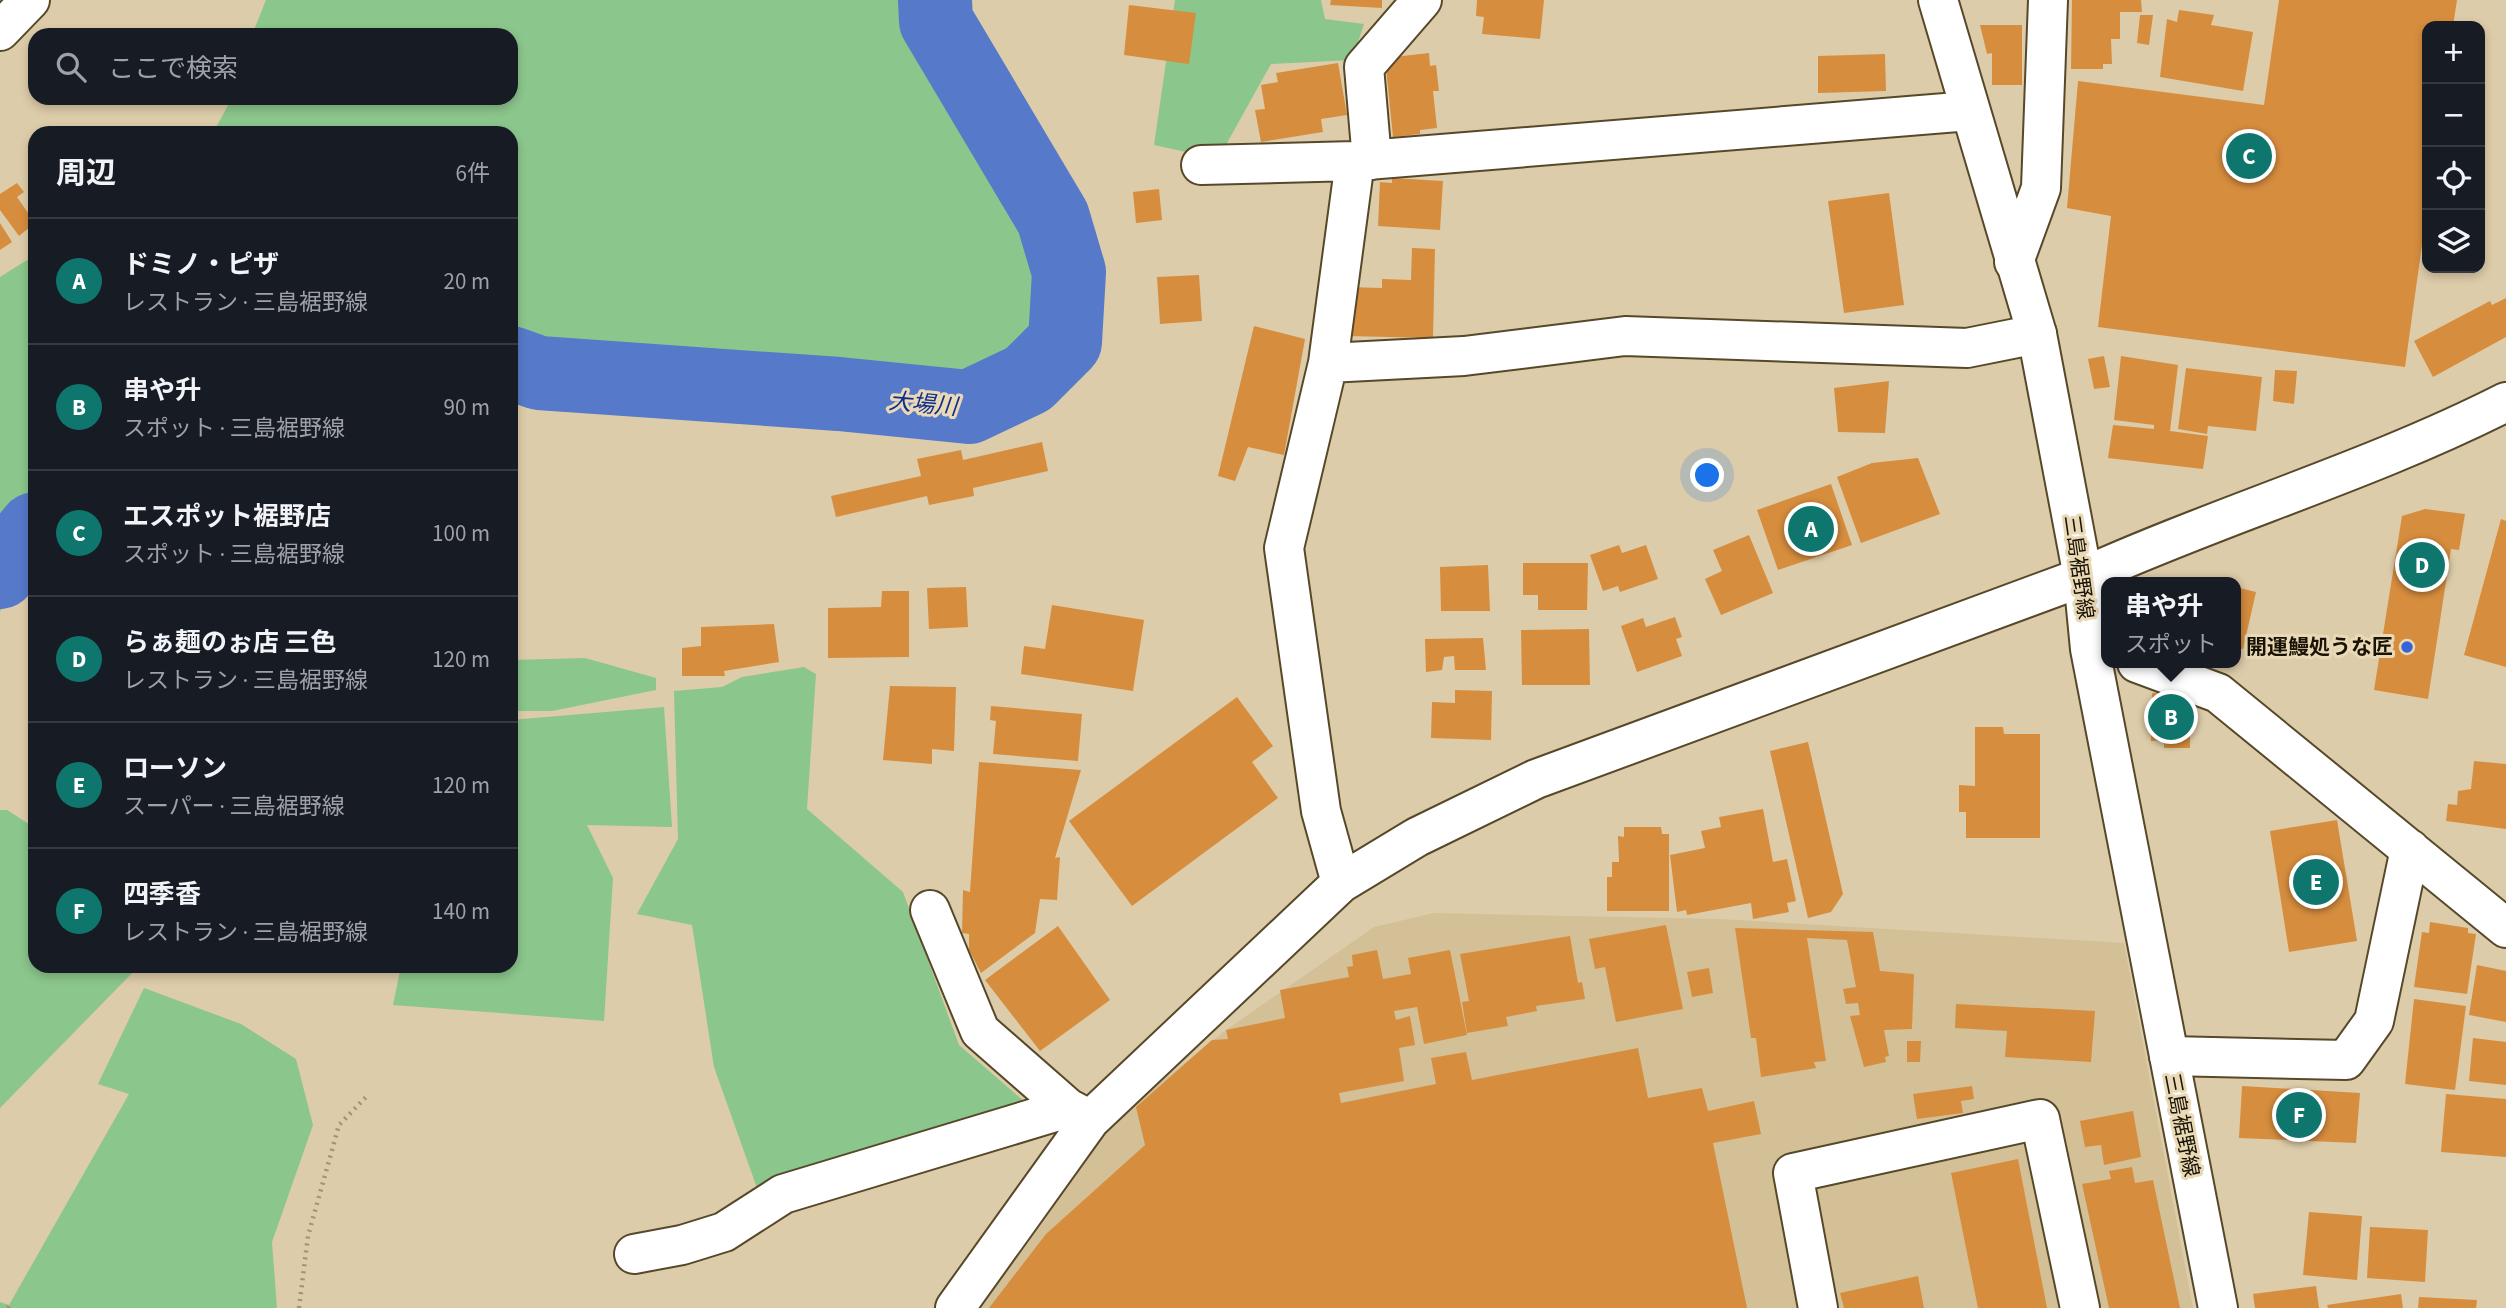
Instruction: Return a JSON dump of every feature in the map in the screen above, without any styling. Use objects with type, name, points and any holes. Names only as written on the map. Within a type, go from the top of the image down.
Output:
[{"type":"street","points":[[0,32],[30,0]]},
{"type":"street","points":[[1341,883],[1321,811],[1284,548],[1328,363],[1364,160],[1364,66],[1422,0]]},
{"type":"street","name":"三島裾野線","points":[[1938,0],[2037,334],[2098,651],[2169,1056],[2218,1308]]},
{"type":"street","points":[[2014,262],[2041,188],[2048,0]]},
{"type":"street","points":[[1200,165],[1364,160],[1970,111]]},
{"type":"street","points":[[1328,363],[1464,356],[1625,336],[1967,348],[2037,334]]},
{"type":"street","points":[[955,1308],[1079,1114],[1341,883],[1417,837],[1536,779],[2082,576],[2448,430],[2506,402]]},
{"type":"street","points":[[2150,668],[2218,693],[2506,928]]},
{"type":"street","points":[[2169,1056],[2346,1060],[2374,1021],[2410,849]]},
{"type":"street","points":[[930,910],[981,1031],[1079,1114]]},
{"type":"street","points":[[634,1254],[682,1245],[724,1231],[783,1194],[1079,1114]]},
{"type":"street","points":[[1818,1308],[1793,1173],[2040,1119],[2080,1308]]},
{"type":"path","points":[[299,1308],[309,1236],[339,1125],[367,1096]]},
{"type":"shaded area","points":[[1434,913],[1719,919],[2124,943],[2193,1308],[979,1308],[1108,1124],[1226,1030],[1374,927]]},
{"type":"green space","points":[[266,0],[919,0],[918,11],[960,66],[1037,215],[1051,306],[1024,350],[964,390],[646,361],[518,335],[518,126],[217,126],[228,105],[518,105],[518,28],[255,28]]},
{"type":"green space","points":[[1175,0],[1321,0],[1325,19],[1364,24],[1352,60],[1271,64],[1218,159],[1154,145]]},
{"type":"green space","points":[[28,259],[28,554],[0,612],[0,277]]},
{"type":"green space","points":[[585,658],[656,678],[656,690],[552,711],[518,711],[518,660]]},
{"type":"green space","points":[[804,667],[816,674],[807,809],[903,892],[959,1045],[1026,1103],[757,1188],[714,1067],[692,925],[637,914],[678,839],[674,691],[722,687],[742,677]]},
{"type":"green space","points":[[664,707],[672,827],[587,825],[613,878],[604,1021],[393,1005],[400,973],[518,973],[518,719]]},
{"type":"green space","points":[[0,810],[7,810],[28,824],[28,973],[132,973],[0,1108]]},
{"type":"green space","points":[[144,988],[241,1024],[296,1059],[313,1125],[272,1242],[277,1308],[0,1308],[0,1302],[9,1305],[129,1094],[98,1084]]},
{"type":"building","points":[[1331,0],[1382,0],[1382,8],[1330,5]]},
{"type":"building","points":[[1477,0],[1544,0],[1540,39],[1482,34],[1484,17],[1476,16]]},
{"type":"building","points":[[2072,0],[2141,0],[2142,12],[2120,12],[2120,39],[2111,39],[2112,64],[2103,64],[2103,69],[2071,69]]},
{"type":"building","points":[[2279,0],[2457,0],[2454,21],[2422,21],[2422,245],[2405,367],[2098,327],[2111,216],[2067,208],[2078,81],[2264,105]]},
{"type":"building","points":[[1129,5],[1196,13],[1189,64],[1124,55]]},
{"type":"building","points":[[2179,10],[2214,15],[2211,25],[2253,32],[2243,91],[2160,77],[2167,19],[2177,22]]},
{"type":"building","points":[[2140,15],[2153,15],[2149,45],[2137,43]]},
{"type":"building","points":[[1980,25],[2022,25],[2022,85],[1992,85],[1992,53],[1987,54]]},
{"type":"building","points":[[1429,53],[1430,66],[1436,65],[1439,91],[1433,91],[1437,128],[1420,130],[1420,134],[1393,137],[1385,58]]},
{"type":"building","points":[[1885,54],[1886,91],[1818,93],[1818,56]]},
{"type":"building","points":[[1338,63],[1347,115],[1321,119],[1323,132],[1261,142],[1255,110],[1265,109],[1261,85],[1278,82],[1276,73]]},
{"type":"building","points":[[1392,178],[1443,181],[1440,230],[1378,226],[1380,182],[1392,183]]},
{"type":"building","points":[[17,183],[24,192],[17,197],[28,213],[28,229],[19,236],[0,210],[0,194]]},
{"type":"building","points":[[1159,189],[1162,220],[1136,223],[1133,192]]},
{"type":"building","points":[[1889,193],[1904,305],[1844,313],[1828,201]]},
{"type":"building","points":[[0,223],[12,242],[0,250]]},
{"type":"building","points":[[1412,248],[1435,249],[1433,338],[1346,336],[1347,287],[1382,288],[1382,279],[1411,280]]},
{"type":"building","points":[[1199,275],[1202,321],[1160,324],[1157,277]]},
{"type":"building","points":[[2506,298],[2506,337],[2433,377],[2414,341],[2490,301],[2492,305]]},
{"type":"building","points":[[1254,326],[1305,339],[1284,455],[1248,447],[1235,481],[1218,476]]},
{"type":"building","points":[[2104,356],[2110,387],[2094,389],[2088,359]]},
{"type":"building","points":[[2121,356],[2178,365],[2170,431],[2208,436],[2203,469],[2108,458],[2113,425],[2154,429],[2154,425],[2114,420]]},
{"type":"building","points":[[2186,368],[2262,377],[2256,431],[2208,426],[2207,434],[2178,429]]},
{"type":"building","points":[[2275,370],[2297,371],[2294,404],[2273,401]]},
{"type":"building","points":[[1889,381],[1885,433],[1838,432],[1834,388]]},
{"type":"building","points":[[1042,442],[1048,471],[973,488],[974,496],[929,505],[927,496],[836,517],[831,496],[921,476],[917,459],[961,450],[963,460]]},
{"type":"building","points":[[1918,458],[1940,514],[1861,543],[1837,477],[1872,463]]},
{"type":"building","points":[[1831,484],[1852,545],[1778,570],[1757,510]]},
{"type":"building","points":[[2425,509],[2465,514],[2459,550],[2451,549],[2428,699],[2374,690],[2402,516]]},
{"type":"building","points":[[2501,519],[2506,521],[2506,667],[2464,655]]},
{"type":"building","points":[[1749,535],[1773,593],[1721,615],[1705,579],[1722,571],[1713,550]]},
{"type":"building","points":[[1619,545],[1622,553],[1646,545],[1658,579],[1620,592],[1618,586],[1603,591],[1590,555]]},
{"type":"building","points":[[1523,563],[1588,563],[1587,610],[1538,610],[1538,595],[1523,595]]},
{"type":"building","points":[[1488,565],[1490,611],[1441,611],[1440,567]]},
{"type":"building","points":[[966,587],[968,627],[929,629],[927,588]]},
{"type":"building","points":[[2241,588],[2256,592],[2241,649]]},
{"type":"building","points":[[882,591],[909,591],[909,657],[828,658],[828,608],[881,607]]},
{"type":"building","points":[[1052,605],[1144,620],[1133,691],[1021,674],[1024,646],[1045,649]]},
{"type":"building","points":[[1675,617],[1682,637],[1676,639],[1682,656],[1637,672],[1621,626],[1643,618],[1646,627]]},
{"type":"building","points":[[774,624],[779,662],[724,671],[725,676],[682,676],[682,648],[701,646],[701,627]]},
{"type":"building","points":[[1589,629],[1590,685],[1522,685],[1521,630]]},
{"type":"building","points":[[1483,638],[1486,670],[1455,670],[1454,656],[1444,657],[1442,670],[1426,672],[1425,639]]},
{"type":"building","points":[[890,686],[956,687],[954,751],[932,749],[932,764],[883,760]]},
{"type":"building","points":[[1455,690],[1492,691],[1491,740],[1431,738],[1432,702],[1455,703]]},
{"type":"building","points":[[2152,693],[2190,694],[2190,748],[2164,748],[2164,740],[2151,741]]},
{"type":"building","points":[[1237,697],[1273,746],[1252,762],[1278,798],[1132,906],[1069,821]]},
{"type":"building","points":[[991,706],[1082,714],[1078,761],[993,754],[996,721],[990,720]]},
{"type":"building","points":[[1975,727],[2003,727],[2004,734],[2040,734],[2040,838],[1966,838],[1966,812],[1959,812],[1959,785],[1975,786]]},
{"type":"building","points":[[1808,742],[1843,894],[1831,912],[1808,918],[1770,751]]},
{"type":"building","points":[[2474,761],[2506,764],[2506,829],[2446,821],[2448,804],[2457,805],[2458,791],[2471,789]]},
{"type":"building","points":[[979,762],[1081,770],[1055,858],[1060,857],[1057,900],[1040,899],[1035,933],[981,973],[969,950],[969,934],[962,933],[963,890],[970,892]]},
{"type":"building","points":[[1763,809],[1773,862],[1787,859],[1796,901],[1787,903],[1789,912],[1753,919],[1751,903],[1687,915],[1686,910],[1677,912],[1670,855],[1705,848],[1701,831],[1721,827],[1719,817]]},
{"type":"building","points":[[2337,820],[2357,941],[2289,952],[2270,831]]},
{"type":"building","points":[[1624,827],[1661,827],[1662,834],[1669,834],[1669,911],[1607,911],[1607,877],[1612,877],[1612,862],[1619,862],[1618,836],[1624,837]]},
{"type":"building","points":[[2430,922],[2468,928],[2468,933],[2476,934],[2467,994],[2414,987],[2422,932],[2429,933]]},
{"type":"building","points":[[1666,925],[1683,1009],[1616,1022],[1605,967],[1595,969],[1589,939]]},
{"type":"building","points":[[1058,926],[1110,1000],[1040,1051],[985,980]]},
{"type":"building","points":[[1735,928],[1873,932],[1880,971],[1914,974],[1912,1029],[1884,1030],[1889,1056],[1885,1057],[1886,1062],[1864,1067],[1850,1016],[1860,1015],[1858,1003],[1846,1004],[1843,989],[1856,987],[1847,940],[1807,938],[1826,1061],[1814,1062],[1816,1068],[1761,1077],[1756,1038],[1751,1038]]},
{"type":"building","points":[[1570,936],[1578,983],[1582,982],[1585,999],[1536,1006],[1537,1011],[1506,1017],[1508,1026],[1467,1033],[1462,1002],[1469,1001],[1460,954]]},
{"type":"building","points":[[1377,950],[1383,979],[1411,974],[1408,958],[1450,950],[1467,1035],[1424,1044],[1417,1007],[1394,1011],[1396,1020],[1410,1016],[1415,1045],[1399,1048],[1404,1081],[1339,1093],[1341,1103],[1436,1084],[1431,1058],[1466,1052],[1472,1080],[1638,1048],[1648,1098],[1702,1088],[1708,1111],[1754,1101],[1761,1134],[1713,1143],[1747,1308],[989,1308],[1046,1234],[1145,1145],[1136,1107],[1212,1040],[1228,1039],[1226,1030],[1285,1018],[1280,990],[1349,977],[1347,967],[1353,966],[1352,955]]},
{"type":"building","points":[[2477,965],[2506,971],[2506,1022],[2469,1015]]},
{"type":"building","points":[[1709,968],[1713,993],[1692,997],[1687,972]]},
{"type":"building","points":[[2414,999],[2466,1006],[2455,1090],[2405,1084]]},
{"type":"building","points":[[1956,1004],[2095,1011],[2091,1062],[2005,1057],[2007,1031],[1955,1028]]},
{"type":"building","points":[[2473,1038],[2506,1042],[2506,1085],[2469,1081]]},
{"type":"building","points":[[1907,1041],[1921,1041],[1920,1062],[1907,1062]]},
{"type":"building","points":[[1972,1086],[1974,1099],[1961,1101],[1963,1113],[1917,1119],[1913,1094]]},
{"type":"building","points":[[2242,1086],[2360,1093],[2356,1143],[2239,1138]]},
{"type":"building","points":[[2446,1094],[2506,1099],[2506,1157],[2441,1152]]},
{"type":"building","points":[[2133,1111],[2141,1157],[2104,1165],[2101,1145],[2085,1147],[2080,1121]]},
{"type":"building","points":[[2018,1159],[2047,1308],[1978,1308],[1951,1173]]},
{"type":"building","points":[[2132,1167],[2135,1183],[2153,1180],[2180,1308],[2109,1308],[2082,1184],[2111,1179],[2109,1171]]},
{"type":"building","points":[[2309,1212],[2362,1216],[2357,1280],[2303,1275]]},
{"type":"building","points":[[2370,1227],[2428,1230],[2425,1282],[2367,1278]]},
{"type":"building","points":[[1918,1276],[1924,1308],[1844,1308],[1840,1293]]},
{"type":"building","points":[[2316,1286],[2319,1308],[2255,1308],[2253,1294]]},
{"type":"building","points":[[2401,1294],[2403,1308],[2328,1308],[2327,1305]]},
{"type":"building","points":[[2419,1297],[2477,1300],[2476,1308],[2418,1308]]},
{"type":"waterway","name":"大場川","points":[[518,366],[539,373],[839,394],[969,407],[1028,379],[1065,342],[1069,272],[1053,218],[936,21],[935,0]]},
{"type":"waterway","name":"大場川","points":[[0,572],[28,538]]},
{"type":"place","name":"エスポット裾野店","points":[[2249,156]]},
{"type":"place","name":"ドミノ・ピザ","points":[[1811,529]]},
{"type":"place","name":"らぁ麺のぉ店 三色","points":[[2422,565]]},
{"type":"place","name":"開運鰻処うな匠","points":[[2407,647]]},
{"type":"place","name":"串や升","points":[[2171,717]]},
{"type":"place","name":"ローソン","points":[[2316,882]]},
{"type":"place","name":"四季香","points":[[2299,1115]]}]
